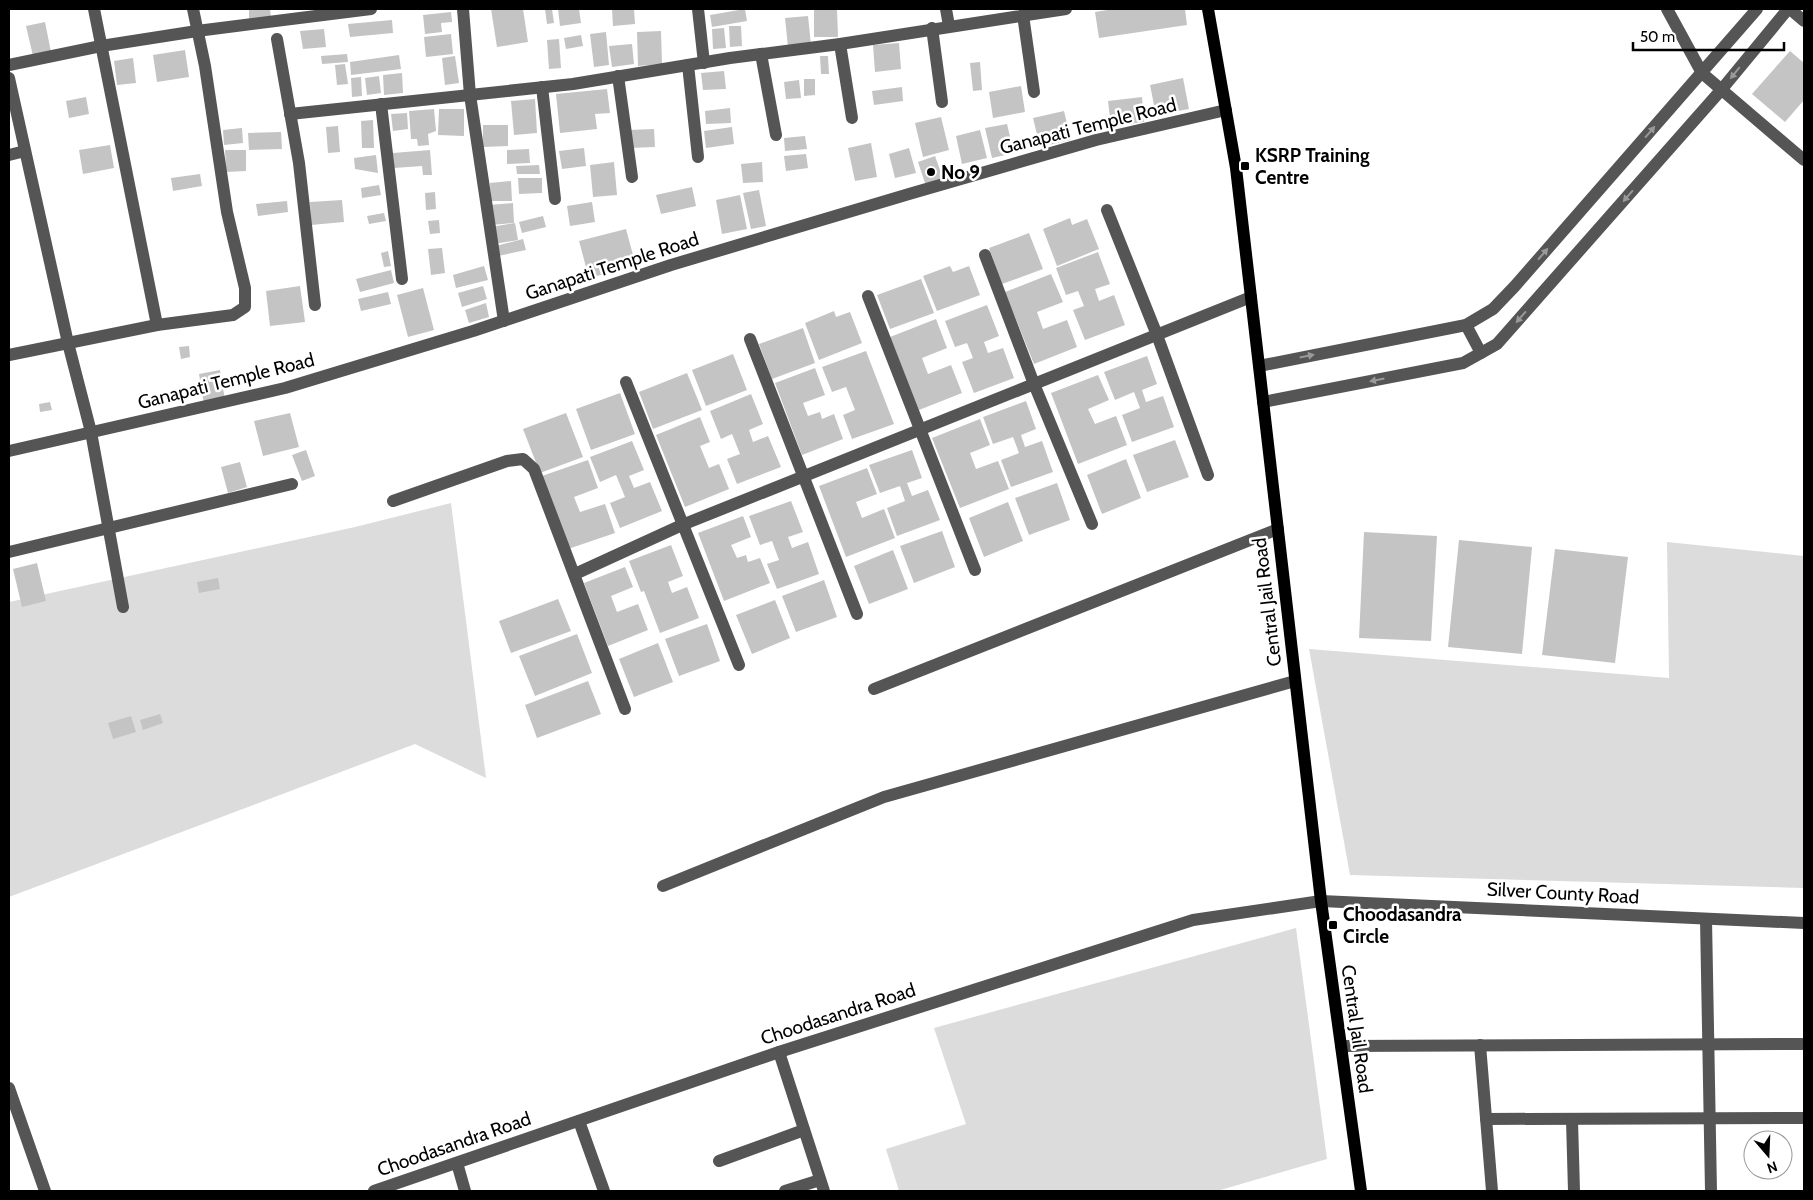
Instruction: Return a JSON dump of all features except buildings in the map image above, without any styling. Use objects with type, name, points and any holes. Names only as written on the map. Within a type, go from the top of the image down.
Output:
[{"type":"main road","name":"Central Jail Road","points":[[1208,9],[1236,168],[1321,901],[1361,1191]]},
{"type":"street","points":[[94,9],[157,325]]},
{"type":"street","points":[[9,355],[157,325],[233,315],[245,307],[245,288],[227,212],[205,66],[193,9]]},
{"type":"street","points":[[9,65],[101,46],[197,31],[371,9]]},
{"type":"street","points":[[463,9],[470,94],[504,321]]},
{"type":"street","points":[[698,9],[704,63]]},
{"type":"street","points":[[946,9],[949,26]]},
{"type":"street","points":[[290,114],[542,87],[1066,9]]},
{"type":"street","points":[[1667,9],[1702,73],[1804,160]]},
{"type":"street","points":[[1259,366],[1466,324],[1493,309],[1757,9]]},
{"type":"street","points":[[1263,402],[1463,363],[1497,344],[1722,89],[1789,9],[1804,21]]},
{"type":"street","points":[[1022,15],[1034,92]]},
{"type":"street","points":[[932,28],[942,102]]},
{"type":"street","points":[[277,39],[299,163],[315,306]]},
{"type":"street","points":[[840,44],[852,118]]},
{"type":"street","points":[[761,54],[776,135]]},
{"type":"street","points":[[688,65],[698,156]]},
{"type":"street","points":[[618,76],[632,178]]},
{"type":"street","points":[[9,78],[68,343],[90,432],[123,607]]},
{"type":"street","points":[[542,87],[555,199]]},
{"type":"street","points":[[381,104],[402,279]]},
{"type":"street","name":"Ganapati Temple Road","points":[[9,451],[285,388],[504,321],[671,265],[909,194],[1096,140],[1226,110]]},
{"type":"street","points":[[9,155],[25,151]]},
{"type":"street","points":[[1107,210],[1157,335],[1208,475]]},
{"type":"street","points":[[985,255],[1034,384],[1092,524]]},
{"type":"street","points":[[868,296],[975,570]]},
{"type":"street","points":[[574,574],[682,525],[1251,297]]},
{"type":"street","points":[[1466,324],[1481,353]]},
{"type":"street","points":[[750,339],[805,476],[857,614]]},
{"type":"street","points":[[626,382],[739,665]]},
{"type":"street","points":[[393,501],[507,461],[522,460],[534,469],[625,709]]},
{"type":"street","points":[[9,552],[292,484]]},
{"type":"street","points":[[874,690],[1278,529]]},
{"type":"street","points":[[663,886],[884,797],[1296,681]]},
{"type":"street","name":"Silver County Road","points":[[1321,901],[1804,923]]},
{"type":"street","name":"Choodasandra Road","points":[[374,1191],[779,1052],[1193,920],[1321,901]]},
{"type":"street","points":[[1706,918],[1711,1191]]},
{"type":"street","points":[[1341,1046],[1804,1044]]},
{"type":"street","points":[[1480,1046],[1492,1191]]},
{"type":"street","points":[[779,1052],[822,1186],[786,1191]]},
{"type":"street","points":[[9,1088],[45,1191]]},
{"type":"street","points":[[1486,1119],[1804,1118]]},
{"type":"street","points":[[1572,1120],[1574,1191]]},
{"type":"street","points":[[579,1121],[604,1191]]},
{"type":"street","points":[[719,1161],[804,1130]]},
{"type":"street","points":[[457,1163],[465,1191]]},
{"type":"shaded area","points":[[451,503],[486,778],[415,744],[9,897],[9,602],[355,527]]},
{"type":"shaded area","points":[[1667,542],[1804,556],[1804,888],[1350,875],[1309,649],[1669,678]]},
{"type":"shaded area","points":[[1296,928],[1327,1159],[1217,1191],[899,1191],[886,1149],[966,1124],[934,1028]]},
{"type":"place","name":"KSRP Training Centre","points":[[1245,166]]},
{"type":"place","name":"No 9","points":[[931,172]]},
{"type":"place","name":"Choodasandra Circle","points":[[1333,925]]}]
